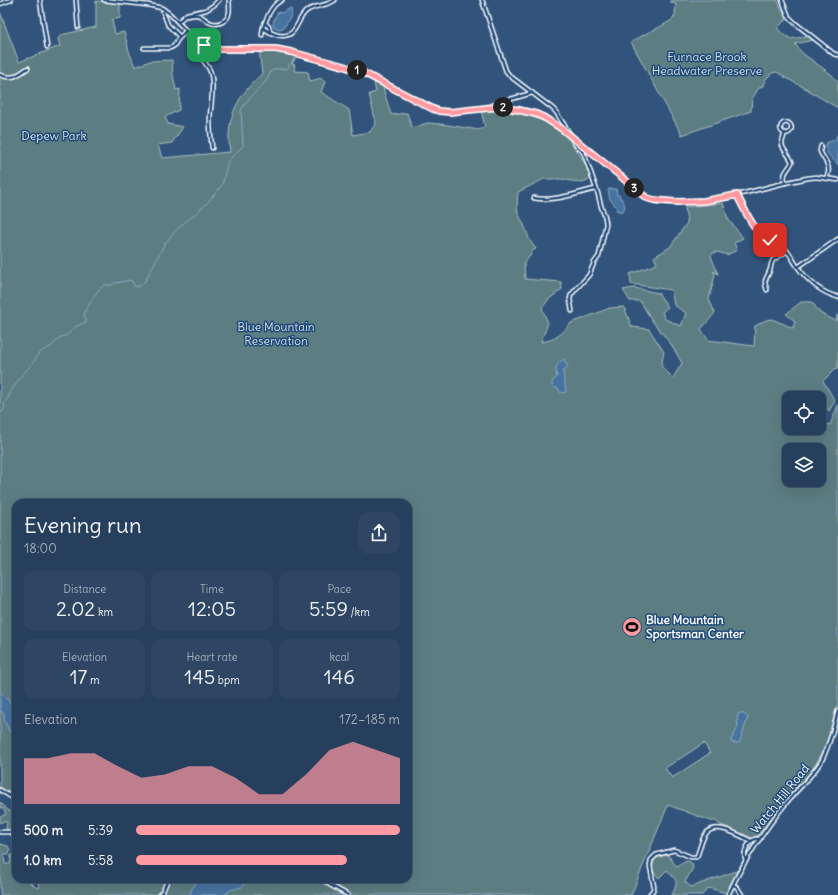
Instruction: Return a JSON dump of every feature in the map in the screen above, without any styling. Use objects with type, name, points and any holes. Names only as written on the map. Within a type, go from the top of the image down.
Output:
[{"type":"street","points":[[0,4],[11,0]]},
{"type":"street","points":[[40,0],[47,47]]},
{"type":"street","points":[[76,0],[78,27]]},
{"type":"street","points":[[104,0],[162,8],[169,13],[194,39],[201,44],[210,47],[220,49],[276,49],[362,72],[433,109],[444,112],[462,112],[500,107],[513,108],[531,113],[550,121],[571,136],[640,193],[661,202],[704,201],[737,195],[808,178],[838,180]]},
{"type":"street","points":[[178,22],[190,12],[206,10],[219,0]]},
{"type":"street","points":[[186,16],[197,15],[210,23],[218,24],[228,16],[229,0]]},
{"type":"street","points":[[262,35],[263,28],[273,7],[282,0]]},
{"type":"street","points":[[263,28],[279,36],[290,34],[306,11],[329,4],[334,0]]},
{"type":"street","points":[[482,0],[506,71],[510,76],[546,102],[556,112],[575,144],[585,155],[605,217],[605,229],[600,254],[589,275],[571,295],[570,300],[572,312]]},
{"type":"street","points":[[782,0],[789,17],[795,24],[834,54],[838,55]]},
{"type":"street","points":[[163,12],[168,25],[180,37]]},
{"type":"street","points":[[265,23],[269,27],[270,32]]},
{"type":"street","points":[[144,48],[170,48],[174,46],[186,31]]},
{"type":"street","points":[[201,44],[199,51],[200,55],[210,70],[212,76],[210,120],[212,148]]},
{"type":"street","points":[[0,75],[9,78],[28,68]]},
{"type":"street","points":[[487,108],[504,101],[532,93]]},
{"type":"street","points":[[786,123],[789,124],[791,128],[790,132],[785,133],[781,131],[780,128],[782,124],[786,123]]},
{"type":"street","points":[[785,133],[782,146],[792,162],[784,174],[785,183]]},
{"type":"street","points":[[821,146],[820,151],[830,169],[826,178]]},
{"type":"street","points":[[534,198],[552,198],[596,189]]},
{"type":"street","points":[[737,195],[752,223],[762,235],[779,244],[787,251],[798,267],[814,285],[838,297]]},
{"type":"street","points":[[798,267],[838,239]]},
{"type":"street","points":[[767,290],[765,280],[773,260],[787,251]]},
{"type":"street","name":"Watch Hill Road","points":[[728,895],[746,861],[760,839],[787,802],[812,775],[824,756],[838,711]]},
{"type":"street","points":[[0,790],[12,798]]},
{"type":"street","points":[[649,895],[654,887],[650,866],[651,860],[654,856],[674,850],[691,857],[696,857],[706,834],[709,830],[715,828],[726,830],[751,841]]},
{"type":"street","points":[[0,832],[12,833]]},
{"type":"street","points":[[746,861],[745,853],[751,841],[756,838],[760,839]]},
{"type":"street","points":[[160,895],[166,883]]},
{"type":"street","points":[[327,883],[348,895]]},
{"type":"street","points":[[733,885],[737,887],[742,895]]},
{"type":"green space","name":"Furnace Brook Headwater Preserve","points":[[671,0],[777,0],[787,19],[777,28],[791,39],[808,36],[813,40],[795,44],[802,53],[832,75],[838,82],[838,108],[777,72],[772,73],[765,80],[763,86],[758,89],[752,99],[751,111],[682,135],[631,42],[672,20],[675,15],[676,4],[671,3]]},
{"type":"green space","name":"Blue Mountain Reservation","points":[[96,1],[120,3],[120,18],[112,20],[115,34],[124,32],[135,67],[150,61],[172,60],[176,90],[180,89],[179,110],[165,117],[168,124],[183,127],[172,143],[158,145],[162,158],[230,152],[230,128],[235,108],[246,90],[262,74],[259,49],[297,56],[292,64],[295,65],[294,71],[308,72],[310,81],[322,78],[325,82],[321,92],[349,110],[353,135],[370,132],[376,123],[369,94],[376,92],[374,83],[382,84],[391,115],[407,113],[412,128],[427,123],[479,130],[485,127],[481,110],[512,112],[532,116],[551,125],[560,131],[570,142],[589,170],[591,179],[582,182],[563,179],[544,179],[518,192],[518,213],[530,241],[536,249],[532,251],[524,263],[525,279],[561,282],[562,289],[548,300],[542,308],[548,323],[541,342],[551,340],[558,336],[571,323],[610,308],[624,307],[632,327],[649,329],[664,352],[661,366],[673,378],[682,363],[671,344],[653,322],[640,301],[630,301],[623,290],[634,288],[658,293],[668,307],[662,312],[665,319],[681,326],[686,313],[674,305],[671,290],[631,284],[630,274],[657,264],[654,257],[670,247],[687,223],[685,207],[723,203],[728,219],[743,238],[734,243],[737,250],[727,255],[718,252],[713,253],[711,256],[718,274],[713,271],[715,275],[709,299],[715,313],[701,329],[708,340],[754,346],[755,326],[766,320],[772,319],[793,328],[795,321],[786,314],[801,302],[812,302],[820,313],[836,321],[838,315],[838,369],[836,368],[823,381],[835,401],[829,411],[826,406],[826,391],[782,391],[782,435],[826,435],[826,424],[830,425],[838,405],[838,702],[827,741],[818,761],[809,774],[757,836],[752,838],[719,824],[716,821],[711,821],[668,805],[631,895],[0,895],[0,844],[8,846],[10,850],[9,854],[4,854],[5,864],[10,864],[12,855],[12,883],[31,883],[37,888],[40,887],[38,883],[412,883],[412,499],[12,499],[12,794],[0,787],[0,12],[19,62],[60,46],[58,39],[61,35],[96,27]],"holes":[[[704,743],[710,753],[672,778],[665,768]]]},
{"type":"green space","points":[[0,802],[12,814],[12,832],[6,829],[7,822],[4,821],[0,823],[0,817],[6,814],[3,808],[0,808]]},
{"type":"green space","points":[[667,854],[677,867],[684,862],[689,861],[692,864],[693,868],[685,882],[691,887],[739,870],[726,893],[709,888],[702,895],[672,895],[676,886],[675,879],[667,870],[659,878],[653,870],[655,859]]},
{"type":"water","points":[[291,9],[290,17],[283,28],[278,29],[273,26],[274,19],[278,12],[282,13]]},
{"type":"water","points":[[837,135],[838,165],[828,154],[825,145],[828,142],[835,140]]},
{"type":"water","points":[[609,189],[616,189],[617,195],[620,196],[620,199],[622,199],[625,206],[622,212],[616,210],[617,208],[610,199]]},
{"type":"water","points":[[564,359],[568,368],[563,371],[566,392],[563,393],[552,385],[552,382],[557,377],[557,365]]},
{"type":"water","points":[[0,692],[12,706],[12,732],[9,731],[4,719],[4,714],[0,710]]},
{"type":"water","points":[[739,713],[742,713],[748,717],[739,743],[735,743],[731,742],[731,740],[738,727],[737,718]]},
{"type":"water","points":[[196,883],[244,883],[242,887],[230,890],[224,895],[190,895]]},
{"type":"waterway","points":[[0,412],[2,412],[5,408],[4,403],[11,391],[39,353],[52,346],[59,338],[67,335],[75,327],[86,322],[86,318],[84,316],[85,311],[100,288],[108,284],[109,286],[115,283],[131,280],[135,287],[140,286],[145,281],[165,243],[179,227],[209,201],[222,185],[228,161],[243,146],[241,110],[248,100],[267,80],[271,71],[275,69],[287,69],[297,54]]},
{"type":"place","name":"Blue Mountain Sportsman Center","points":[[632,627]]},
{"type":"route","points":[[204,45],[220,49],[276,49],[340,65],[375,78],[439,111],[462,112],[500,107],[513,108],[536,114],[562,129],[647,198],[661,202],[675,202],[704,201],[737,195],[752,223],[765,238],[770,240]]},
{"type":"park label","name":"Depew Park","points":[[54,136]]}]
